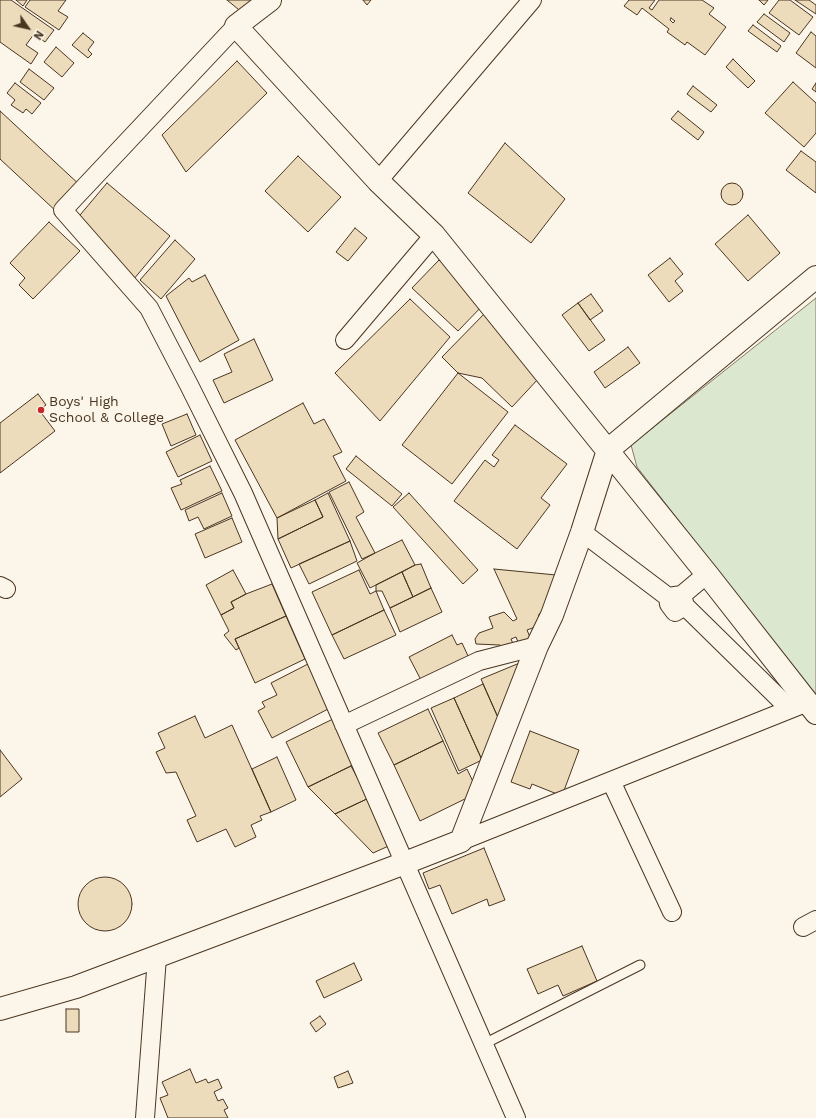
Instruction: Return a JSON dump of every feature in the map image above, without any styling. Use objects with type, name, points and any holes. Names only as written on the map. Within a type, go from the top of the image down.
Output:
[{"type":"street","points":[[270,0],[236,26],[63,210],[148,308],[189,385],[243,493],[516,1118]]},
{"type":"street","points":[[378,181],[532,0]]},
{"type":"street","points":[[236,26],[378,181],[434,235],[707,574],[805,708]]},
{"type":"street","points":[[345,340],[434,235]]},
{"type":"street","points":[[461,841],[537,646],[552,615],[582,532],[608,450],[816,277]]},
{"type":"street","points":[[582,532],[678,599],[805,708]]},
{"type":"street","points":[[678,599],[707,574]]},
{"type":"street","points":[[344,725],[479,662],[537,646]]},
{"type":"street","points":[[0,1010],[76,987],[157,957],[405,863],[611,781],[805,708]]},
{"type":"street","points":[[611,781],[672,912]]},
{"type":"street","points":[[145,1118],[157,957]]},
{"type":"lane","points":[[484,1044],[640,965]]},
{"type":"green space","points":[[816,298],[816,696],[637,467],[631,445]]},
{"type":"building","points":[[0,0],[11,0],[54,30],[45,42],[34,34],[26,45],[38,53],[31,64],[0,42]]},
{"type":"building","points":[[16,0],[27,0],[23,6]]},
{"type":"building","points":[[30,0],[66,0],[58,11],[68,17],[59,30],[25,7]]},
{"type":"building","points":[[227,0],[255,0],[244,14]]},
{"type":"building","points":[[363,0],[371,0],[367,5]]},
{"type":"building","points":[[629,0],[655,0],[649,8],[652,10],[659,0],[702,0],[714,8],[709,14],[726,27],[705,55],[687,42],[685,45],[667,32],[669,29],[642,8],[637,15],[624,6]],"holes":[[[671,18],[675,21],[673,23],[670,20]]]},
{"type":"building","points":[[759,0],[768,0],[764,5]]},
{"type":"building","points":[[779,0],[790,0],[813,17],[799,35],[769,13]]},
{"type":"building","points":[[795,0],[809,0],[816,5],[816,14]]},
{"type":"building","points":[[764,14],[790,33],[784,42],[757,22]]},
{"type":"building","points":[[753,25],[781,46],[777,52],[748,31]]},
{"type":"building","points":[[811,32],[816,36],[816,68],[796,53]]},
{"type":"building","points":[[83,33],[94,42],[88,50],[92,54],[88,58],[72,45]]},
{"type":"building","points":[[56,47],[74,63],[62,77],[44,62]]},
{"type":"building","points":[[733,59],[755,81],[748,88],[726,67]]},
{"type":"building","points":[[237,61],[267,93],[186,172],[162,135]]},
{"type":"building","points":[[29,69],[54,88],[44,100],[20,82]]},
{"type":"building","points":[[793,82],[816,103],[816,133],[804,147],[765,113]]},
{"type":"building","points":[[15,83],[41,103],[32,114],[26,109],[23,113],[11,105],[15,100],[7,93]]},
{"type":"building","points":[[816,83],[816,92],[812,89]]},
{"type":"building","points":[[693,86],[717,105],[711,112],[687,94]]},
{"type":"building","points":[[0,111],[82,187],[58,213],[0,159]]},
{"type":"building","points":[[678,111],[704,132],[698,140],[671,119]]},
{"type":"building","points":[[505,143],[565,199],[531,243],[468,193]]},
{"type":"building","points":[[801,151],[816,162],[816,193],[786,170]]},
{"type":"building","points":[[298,156],[341,197],[308,232],[265,191]]},
{"type":"building","points":[[107,183],[170,236],[133,280],[75,221]]},
{"type":"building","points":[[732,183],[736,184],[742,190],[742,198],[736,204],[732,205],[728,204],[722,198],[721,194],[722,190],[728,184]]},
{"type":"building","points":[[748,215],[780,253],[748,281],[715,244]]},
{"type":"building","points":[[49,222],[80,251],[33,299],[19,285],[25,278],[10,263]]},
{"type":"building","points":[[355,228],[367,238],[348,261],[336,252]]},
{"type":"building","points":[[175,240],[195,259],[161,299],[140,280]]},
{"type":"building","points":[[670,258],[683,274],[675,281],[683,291],[669,302],[648,275]]},
{"type":"building","points":[[439,260],[485,303],[458,331],[412,288]]},
{"type":"building","points":[[205,275],[239,340],[200,362],[166,296],[189,278],[192,282]]},
{"type":"building","points":[[591,294],[603,311],[590,320],[578,303]]},
{"type":"building","points":[[410,299],[450,337],[380,421],[335,373]]},
{"type":"building","points":[[578,303],[605,340],[589,351],[562,315]]},
{"type":"building","points":[[486,312],[539,378],[512,407],[482,378],[458,373],[442,357]]},
{"type":"building","points":[[254,339],[273,380],[224,403],[213,380],[232,372],[224,354]]},
{"type":"building","points":[[628,347],[640,363],[605,388],[594,372]]},
{"type":"building","points":[[458,373],[508,412],[452,484],[402,445]]},
{"type":"building","points":[[38,394],[46,405],[39,410],[55,431],[0,473],[0,423]]},
{"type":"building","points":[[303,403],[314,424],[324,419],[342,452],[333,456],[346,481],[277,518],[235,440]]},
{"type":"building","points":[[187,414],[196,435],[171,446],[162,424]]},
{"type":"building","points":[[515,425],[567,464],[541,498],[550,505],[517,549],[454,501],[485,460],[494,467],[499,460],[492,455]]},
{"type":"building","points":[[200,435],[212,461],[178,477],[166,452]]},
{"type":"building","points":[[356,456],[402,494],[392,506],[346,469]]},
{"type":"building","points":[[210,466],[222,491],[181,510],[171,488],[182,484],[180,480]]},
{"type":"building","points":[[349,482],[364,512],[356,517],[375,553],[362,559],[329,492]]},
{"type":"building","points":[[222,493],[232,516],[204,529],[198,517],[189,521],[185,510]]},
{"type":"building","points":[[328,493],[350,541],[291,568],[278,539],[323,517],[315,500]]},
{"type":"building","points":[[409,493],[478,570],[463,584],[393,507]]},
{"type":"building","points":[[315,500],[323,517],[278,539],[277,518]]},
{"type":"building","points":[[232,518],[242,542],[205,558],[195,534]]},
{"type":"building","points":[[402,540],[415,565],[370,588],[357,563]]},
{"type":"building","points":[[350,541],[357,561],[309,584],[299,564]]},
{"type":"building","points":[[421,564],[431,588],[413,597],[402,572],[415,565]]},
{"type":"building","points":[[494,569],[556,575],[552,615],[539,614],[538,626],[527,630],[532,642],[520,647],[516,637],[511,639],[515,648],[503,653],[500,645],[476,644],[475,639],[479,633],[493,628],[489,617],[504,612],[513,621],[517,619]]},
{"type":"building","points":[[233,570],[246,594],[231,602],[234,608],[221,615],[206,585]]},
{"type":"building","points":[[359,570],[370,594],[376,591],[384,610],[332,635],[312,592]]},
{"type":"building","points":[[402,572],[413,597],[390,608],[382,591],[376,591],[376,585]]},
{"type":"building","points":[[272,584],[286,616],[235,639],[239,648],[236,650],[224,635],[229,631],[221,615],[234,608],[231,602],[246,594]]},
{"type":"building","points":[[431,588],[442,612],[400,632],[390,608]]},
{"type":"building","points":[[384,610],[396,635],[344,659],[332,635]]},
{"type":"building","points":[[286,616],[305,659],[255,683],[235,639]]},
{"type":"building","points":[[452,635],[457,645],[462,643],[469,658],[422,682],[409,657]]},
{"type":"building","points":[[522,662],[500,722],[481,679]]},
{"type":"building","points":[[308,664],[330,708],[272,738],[258,711],[265,707],[262,702],[277,695],[271,683]]},
{"type":"building","points":[[483,684],[500,722],[482,760],[454,698]]},
{"type":"building","points":[[454,698],[482,760],[459,771],[431,708]]},
{"type":"building","points":[[428,709],[443,741],[394,765],[378,733]]},
{"type":"building","points":[[195,716],[205,738],[232,725],[271,812],[260,816],[262,820],[251,825],[256,837],[235,847],[226,829],[197,842],[187,820],[196,816],[176,772],[166,773],[156,752],[165,748],[158,733]]},
{"type":"building","points":[[333,719],[355,764],[308,787],[286,742]]},
{"type":"building","points":[[530,731],[579,750],[562,796],[532,784],[530,789],[511,782]]},
{"type":"building","points":[[443,741],[458,774],[467,769],[476,788],[469,791],[471,796],[420,821],[394,765]]},
{"type":"building","points":[[0,750],[22,779],[0,797]]},
{"type":"building","points":[[277,757],[296,800],[271,812],[252,769]]},
{"type":"building","points":[[351,766],[358,779],[362,777],[371,797],[335,814],[308,787]]},
{"type":"building","points":[[371,797],[393,844],[373,853],[335,814]]},
{"type":"building","points":[[484,848],[505,900],[489,906],[487,899],[452,914],[440,885],[429,889],[423,873]]},
{"type":"building","points":[[100,877],[110,877],[120,881],[128,889],[132,899],[132,909],[128,919],[120,927],[110,931],[100,931],[90,927],[82,919],[78,909],[78,899],[82,889],[90,881]]},
{"type":"building","points":[[582,946],[597,981],[563,996],[558,985],[538,994],[527,969]]},
{"type":"building","points":[[354,963],[362,980],[324,998],[316,981]]},
{"type":"building","points":[[66,1009],[79,1009],[79,1032],[66,1032]]},
{"type":"building","points":[[320,1016],[326,1024],[316,1032],[310,1023]]},
{"type":"building","points":[[190,1069],[196,1083],[206,1079],[208,1083],[218,1079],[222,1088],[214,1092],[218,1101],[223,1099],[228,1108],[224,1110],[228,1118],[168,1118],[160,1098],[168,1095],[162,1082]]},
{"type":"building","points":[[348,1071],[353,1083],[338,1088],[334,1077]]},
{"type":"place","name":"Boys' High School & College","points":[[41,410]]}]
